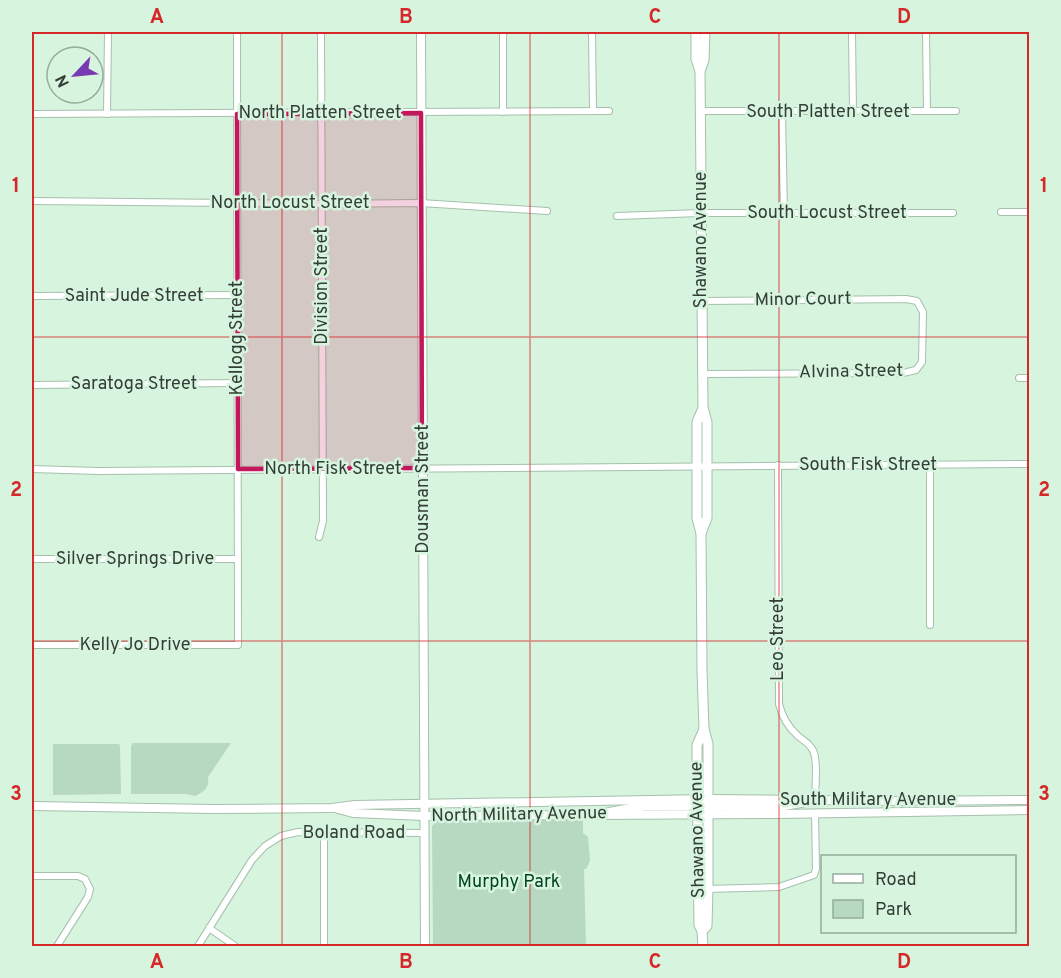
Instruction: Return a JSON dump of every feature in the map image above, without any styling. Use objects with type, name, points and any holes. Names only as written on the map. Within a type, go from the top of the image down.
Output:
[{"type":"main road","name":"Dousman Street","points":[[421,32],[425,946]]},
{"type":"main road","name":"Shawano Avenue","points":[[696,32],[696,59],[700,71],[702,374],[703,408],[707,422],[702,466],[707,518],[701,533],[704,729],[698,745],[702,806],[703,889],[707,926],[702,931],[703,946]]},
{"type":"main road","name":"Shawano Avenue","points":[[700,71],[704,60],[705,32]]},
{"type":"main road","name":"South Military Avenue","points":[[815,800],[1029,800]]},
{"type":"main road","points":[[602,814],[643,806],[776,807],[815,800]]},
{"type":"main road","name":"North Military Avenue","points":[[32,806],[213,809],[332,808],[355,805],[424,804],[702,806]]},
{"type":"main road","name":"South Military Avenue","points":[[702,806],[815,813],[1029,810]]},
{"type":"main road","name":"North Military Avenue","points":[[332,808],[353,813],[424,816],[602,814]]},
{"type":"street","points":[[107,114],[108,32]]},
{"type":"street","name":"Kellogg Street","points":[[237,32],[238,645]]},
{"type":"street","name":"Division Street","points":[[319,537],[323,521],[321,32]]},
{"type":"street","points":[[503,32],[503,112]]},
{"type":"street","points":[[592,32],[593,111]]},
{"type":"street","points":[[852,32],[853,112]]},
{"type":"street","points":[[926,32],[927,111]]},
{"type":"street","name":"North Platten Street","points":[[32,114],[609,111]]},
{"type":"street","name":"South Platten Street","points":[[700,111],[956,111]]},
{"type":"street","points":[[782,112],[784,213]]},
{"type":"street","name":"North Locust Street","points":[[32,201],[421,204],[547,212]]},
{"type":"street","points":[[1001,212],[1029,212]]},
{"type":"street","points":[[617,216],[701,213]]},
{"type":"street","name":"South Locust Street","points":[[701,213],[953,213]]},
{"type":"street","name":"Saint Jude Street","points":[[32,296],[237,295]]},
{"type":"street","name":"Minor Court","points":[[701,301],[906,299]]},
{"type":"street","name":"Alvina Street","points":[[702,374],[903,373],[916,370],[922,362],[923,312],[917,302],[906,299]]},
{"type":"street","points":[[1019,378],[1029,378]]},
{"type":"street","name":"Saratoga Street","points":[[32,385],[237,383]]},
{"type":"street","name":"South Fisk Street","points":[[702,466],[1029,464]]},
{"type":"street","name":"Leo Street","points":[[778,465],[779,704],[788,725],[814,751],[815,800]]},
{"type":"street","points":[[930,465],[930,625]]},
{"type":"street","name":"North Fisk Street","points":[[32,469],[98,471],[702,466]]},
{"type":"street","name":"Silver Springs Drive","points":[[32,559],[238,559]]},
{"type":"street","name":"Kelly Jo Drive","points":[[32,645],[238,645]]},
{"type":"street","points":[[703,889],[775,887],[814,875],[816,869],[815,813]]},
{"type":"street","points":[[324,831],[324,946]]},
{"type":"street","name":"Boland Road","points":[[198,946],[252,860],[265,846],[281,836],[298,832],[324,831],[424,833]]},
{"type":"street","points":[[32,876],[78,876],[85,879],[90,889],[88,897],[57,946]]},
{"type":"street","points":[[209,928],[236,946]]},
{"type":"highlighted area","points":[[421,113],[422,468],[238,469],[237,114]]},
{"type":"green space","points":[[133,743],[231,743],[208,777],[206,789],[195,796],[131,794],[131,746]]},
{"type":"green space","points":[[53,744],[119,744],[121,794],[53,795]]},
{"type":"green space","name":"Murphy Park","points":[[583,818],[583,833],[588,837],[590,861],[584,869],[586,946],[433,946],[432,826],[438,820]]}]
